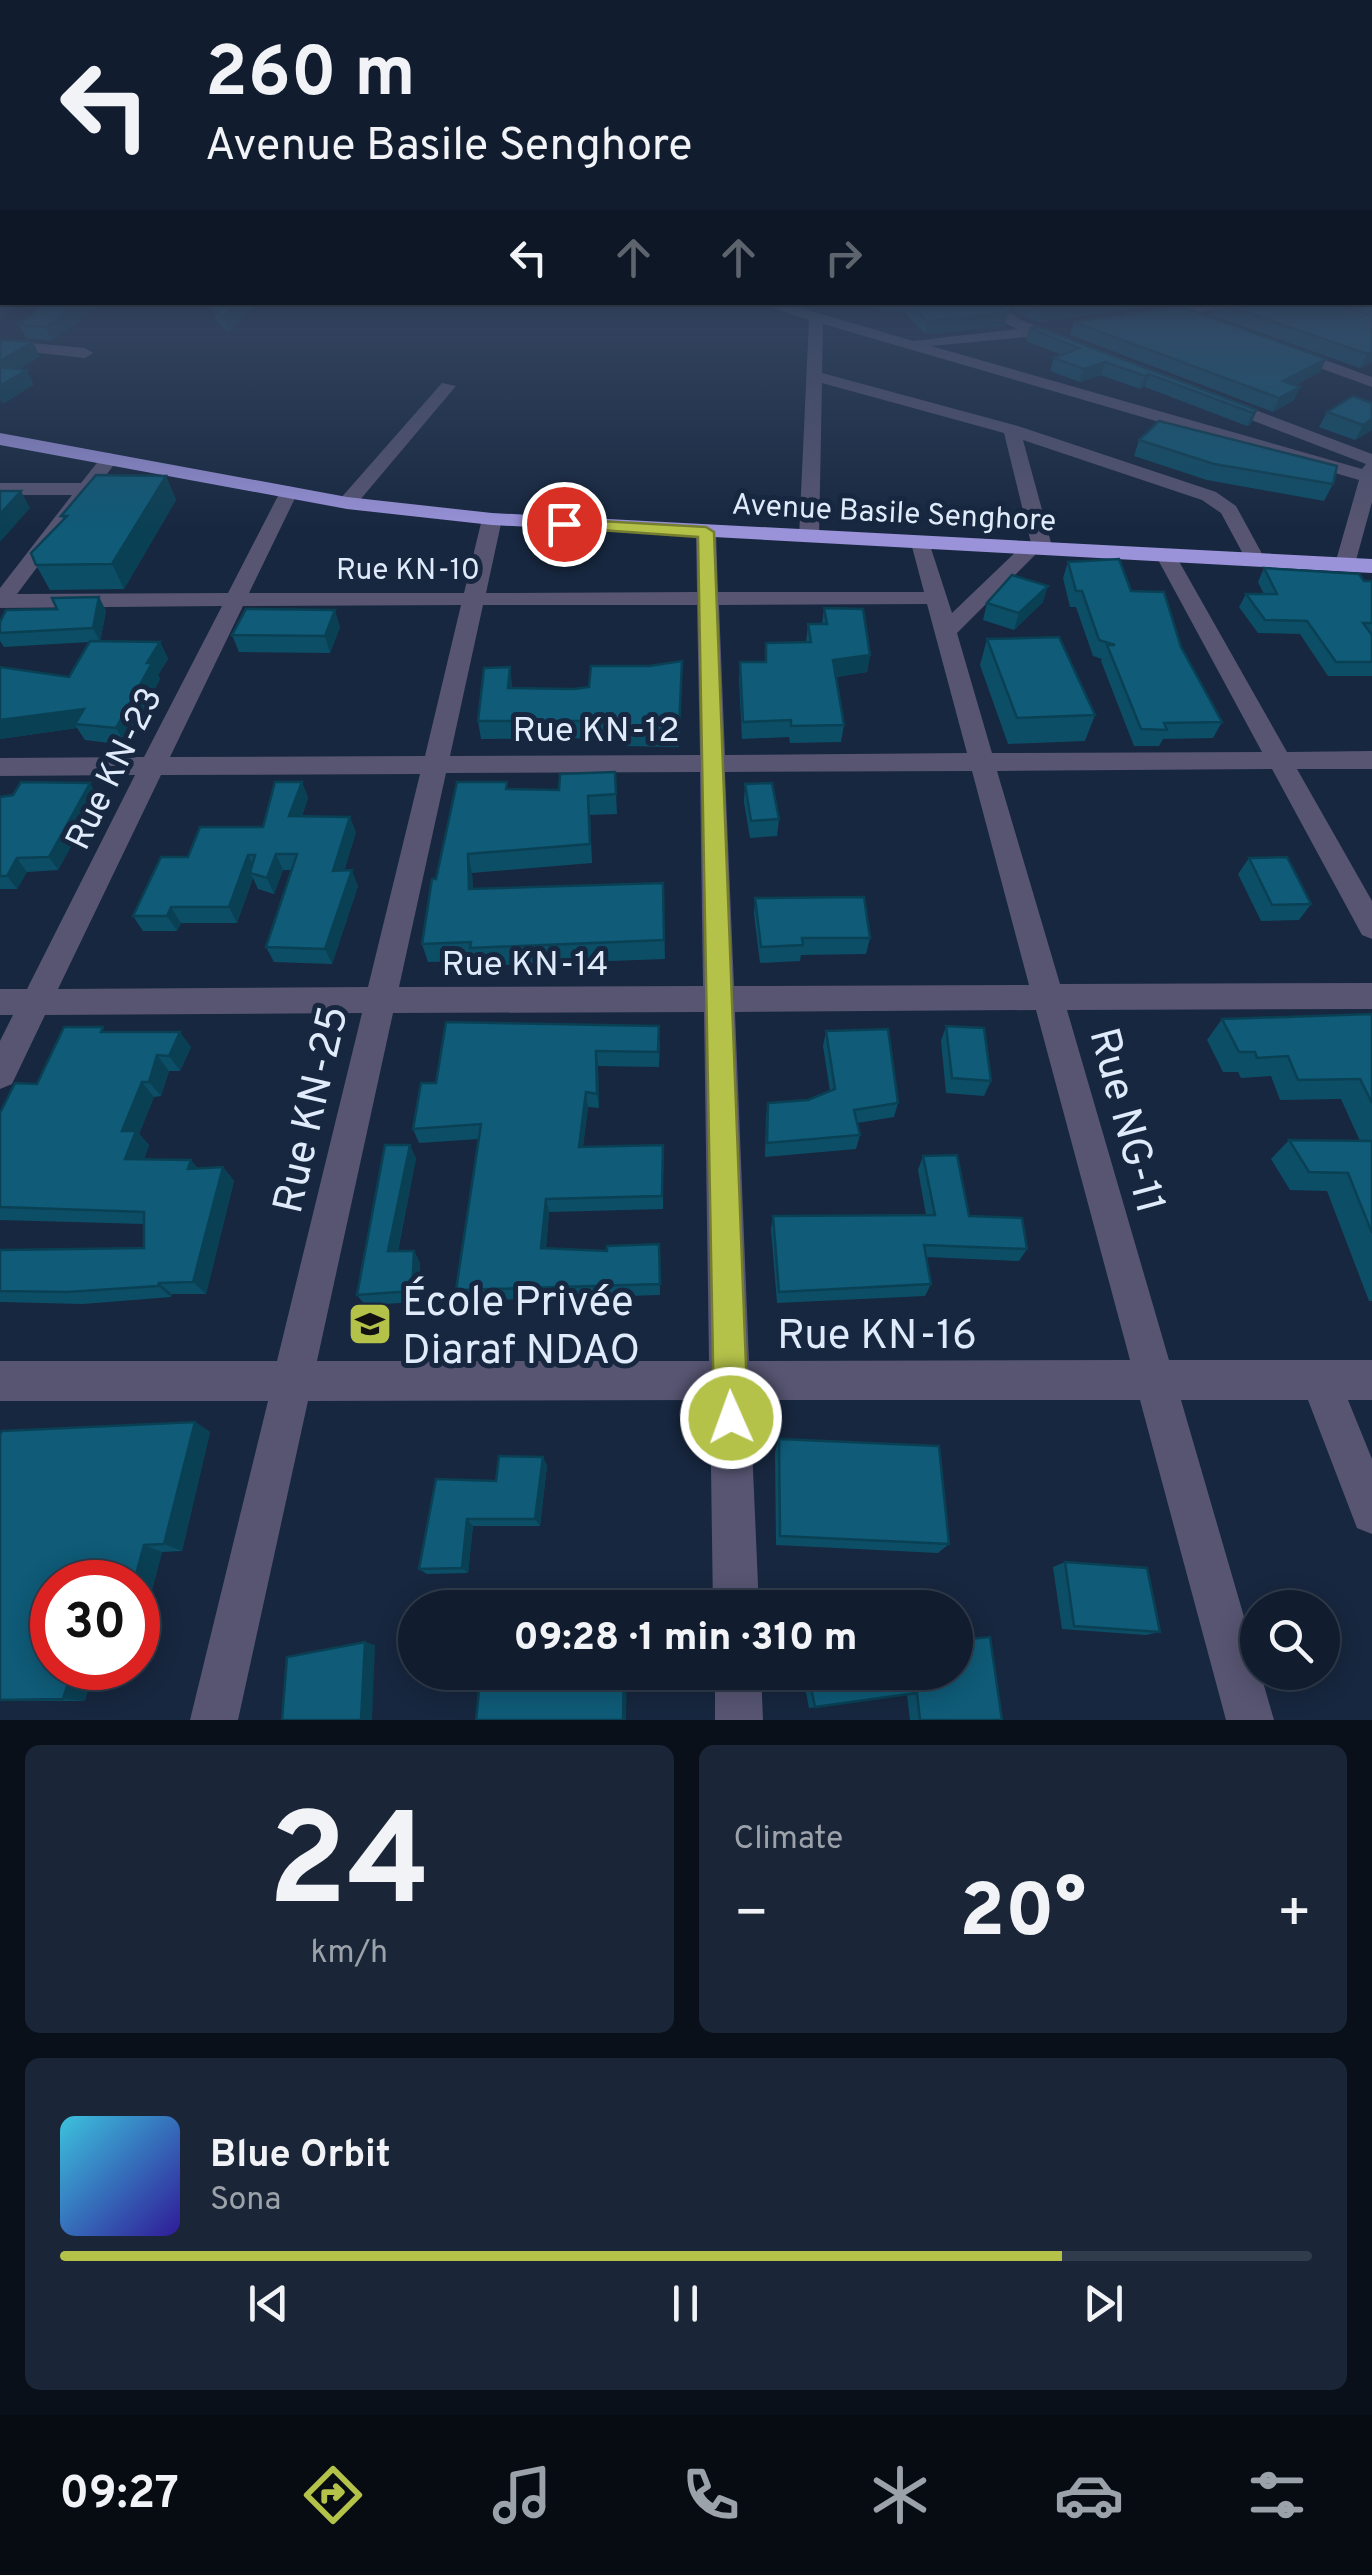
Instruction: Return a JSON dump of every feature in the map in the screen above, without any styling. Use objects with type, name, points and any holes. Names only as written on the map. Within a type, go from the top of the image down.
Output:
[{"type":"highway","name":"Avenue Basile Senghore","points":[[0,439],[347,502],[492,519],[1372,566]]},
{"type":"street","points":[[810,537],[814,372]]},
{"type":"street","points":[[1010,372],[1371,471]]},
{"type":"street","points":[[1345,372],[1372,382]]},
{"type":"street","points":[[814,376],[1012,430],[1220,502],[1229,510],[1256,561]]},
{"type":"street","points":[[347,502],[448,386]]},
{"type":"street","points":[[1204,396],[1371,471]]},
{"type":"street","points":[[946,631],[1036,549],[1012,430]]},
{"type":"street","points":[[0,600],[110,458]]},
{"type":"street","points":[[1345,564],[1371,471]]},
{"type":"street","points":[[0,489],[86,489]]},
{"type":"street","name":"Rue KN-23","points":[[0,1074],[288,492]]},
{"type":"street","name":"Rue KN-25","points":[[214,1720],[492,519]]},
{"type":"street","points":[[706,532],[736,1590]]},
{"type":"street","name":"Rue NG-11","points":[[921,543],[1250,1720]]},
{"type":"street","points":[[1166,556],[1372,927]]},
{"type":"street","name":"Rue KN-10","points":[[0,600],[936,598]]},
{"type":"street","name":"Rue KN-12","points":[[0,767],[1372,760]]},
{"type":"street","name":"Rue KN-14","points":[[0,1002],[1372,996]]},
{"type":"street","points":[[1322,1380],[1372,1512]]},
{"type":"street","name":"Rue KN-16","points":[[0,1381],[1372,1380]]},
{"type":"street","points":[[738,1690],[739,1720]]},
{"type":"building","points":[[0,372],[23,372],[0,386]]},
{"type":"building","points":[[1134,372],[1157,372],[1257,410],[1253,413],[1149,374]]},
{"type":"building","points":[[1210,372],[1300,372],[1283,381],[1300,387],[1279,398]]},
{"type":"building","points":[[1353,396],[1372,403],[1372,419],[1363,425],[1327,412]]},
{"type":"building","points":[[1159,421],[1337,466],[1333,484],[1214,464],[1139,440]]},
{"type":"building","points":[[96,475],[166,476],[112,564],[36,565],[31,553],[67,516],[61,516]]},
{"type":"building","points":[[0,491],[21,491],[0,514]]},
{"type":"building","points":[[1119,559],[1131,591],[1164,592],[1181,647],[1222,722],[1164,723],[1167,730],[1141,729],[1107,645],[1115,645],[1099,640],[1082,591],[1076,591],[1068,562]]},
{"type":"building","points":[[1264,568],[1359,574],[1364,581],[1372,581],[1372,623],[1363,623],[1372,635],[1372,662],[1336,662],[1307,621],[1265,620],[1246,594],[1277,594]]},
{"type":"building","points":[[1012,575],[1048,586],[1019,613],[987,603]]},
{"type":"building","points":[[99,597],[93,628],[0,633],[6,610],[57,609],[52,598]]},
{"type":"building","points":[[824,608],[863,609],[870,655],[833,660],[844,725],[791,726],[791,720],[743,722],[740,662],[766,662],[766,643],[811,642],[808,624],[827,624]]},
{"type":"building","points":[[246,609],[335,610],[325,636],[232,635]]},
{"type":"building","points":[[1059,637],[1095,715],[1017,718],[987,639]]},
{"type":"building","points":[[90,641],[160,642],[116,728],[75,724],[84,709],[0,720],[0,667],[69,677]]},
{"type":"building","points":[[682,661],[679,730],[621,729],[622,721],[478,721],[484,668],[510,667],[508,688],[574,689],[589,687],[591,666],[649,666]]},
{"type":"building","points":[[615,772],[616,794],[588,796],[590,844],[468,854],[469,889],[663,883],[664,940],[470,948],[471,942],[422,944],[432,879],[436,879],[457,782],[507,782],[506,789],[559,790],[560,774]]},
{"type":"building","points":[[21,782],[90,783],[49,857],[17,858],[7,876],[0,876],[0,797],[13,795]]},
{"type":"building","points":[[275,782],[302,782],[289,816],[350,817],[333,871],[352,870],[325,949],[266,947],[297,854],[276,854],[267,878],[250,873],[255,855],[248,855],[229,907],[171,907],[167,916],[133,916],[161,857],[188,857],[200,827],[263,827]]},
{"type":"building","points":[[772,783],[779,819],[751,821],[745,784]]},
{"type":"building","points":[[1287,857],[1311,904],[1272,905],[1249,858]]},
{"type":"building","points":[[864,897],[870,938],[802,938],[803,945],[761,947],[755,898]]},
{"type":"building","points":[[1372,1014],[1372,1103],[1360,1079],[1298,1080],[1288,1056],[1257,1058],[1255,1052],[1239,1052],[1222,1019]]},
{"type":"building","points":[[446,1022],[659,1026],[658,1052],[596,1051],[597,1094],[586,1092],[579,1147],[663,1145],[662,1196],[546,1199],[541,1248],[607,1251],[607,1246],[659,1244],[660,1284],[456,1290],[481,1124],[413,1129],[421,1083],[436,1083]]},
{"type":"building","points":[[946,1026],[984,1028],[991,1081],[952,1078]]},
{"type":"building","points":[[64,1027],[103,1027],[101,1032],[180,1032],[169,1056],[157,1055],[149,1082],[142,1082],[122,1131],[136,1131],[125,1159],[191,1160],[188,1169],[223,1167],[193,1282],[67,1292],[0,1291],[0,1250],[144,1248],[144,1212],[0,1207],[0,1113],[15,1083],[37,1084]]},
{"type":"building","points":[[888,1029],[898,1103],[854,1110],[860,1135],[767,1143],[768,1103],[808,1100],[835,1089],[826,1031]]},
{"type":"building","points":[[1289,1140],[1372,1141],[1372,1233],[1348,1173],[1309,1172]]},
{"type":"building","points":[[385,1145],[410,1145],[388,1251],[414,1251],[412,1291],[357,1295]]},
{"type":"building","points":[[957,1155],[969,1216],[1022,1218],[1027,1249],[924,1245],[931,1284],[779,1292],[773,1216],[935,1215],[923,1156]]},
{"type":"building","points":[[195,1422],[164,1544],[144,1545],[140,1560],[30,1560],[30,1690],[66,1690],[63,1699],[0,1700],[2,1431]]},
{"type":"building","points":[[779,1439],[939,1446],[949,1544],[780,1536]]},
{"type":"building","points":[[499,1456],[543,1457],[535,1519],[467,1519],[462,1568],[419,1569],[436,1479],[496,1481]]},
{"type":"building","points":[[1065,1562],[1147,1568],[1160,1632],[1074,1626]]},
{"type":"building","points":[[990,1637],[1002,1720],[920,1720],[917,1693],[815,1707],[812,1690],[973,1690],[973,1639]]},
{"type":"building","points":[[365,1642],[361,1720],[282,1720],[287,1657]]},
{"type":"building","points":[[479,1690],[624,1690],[623,1720],[476,1720]]},
{"type":"place","name":"École Privée Diaraf NDAO","points":[[370,1324]]},
{"type":"route","points":[[564,524],[706,532],[731,1418]]}]
